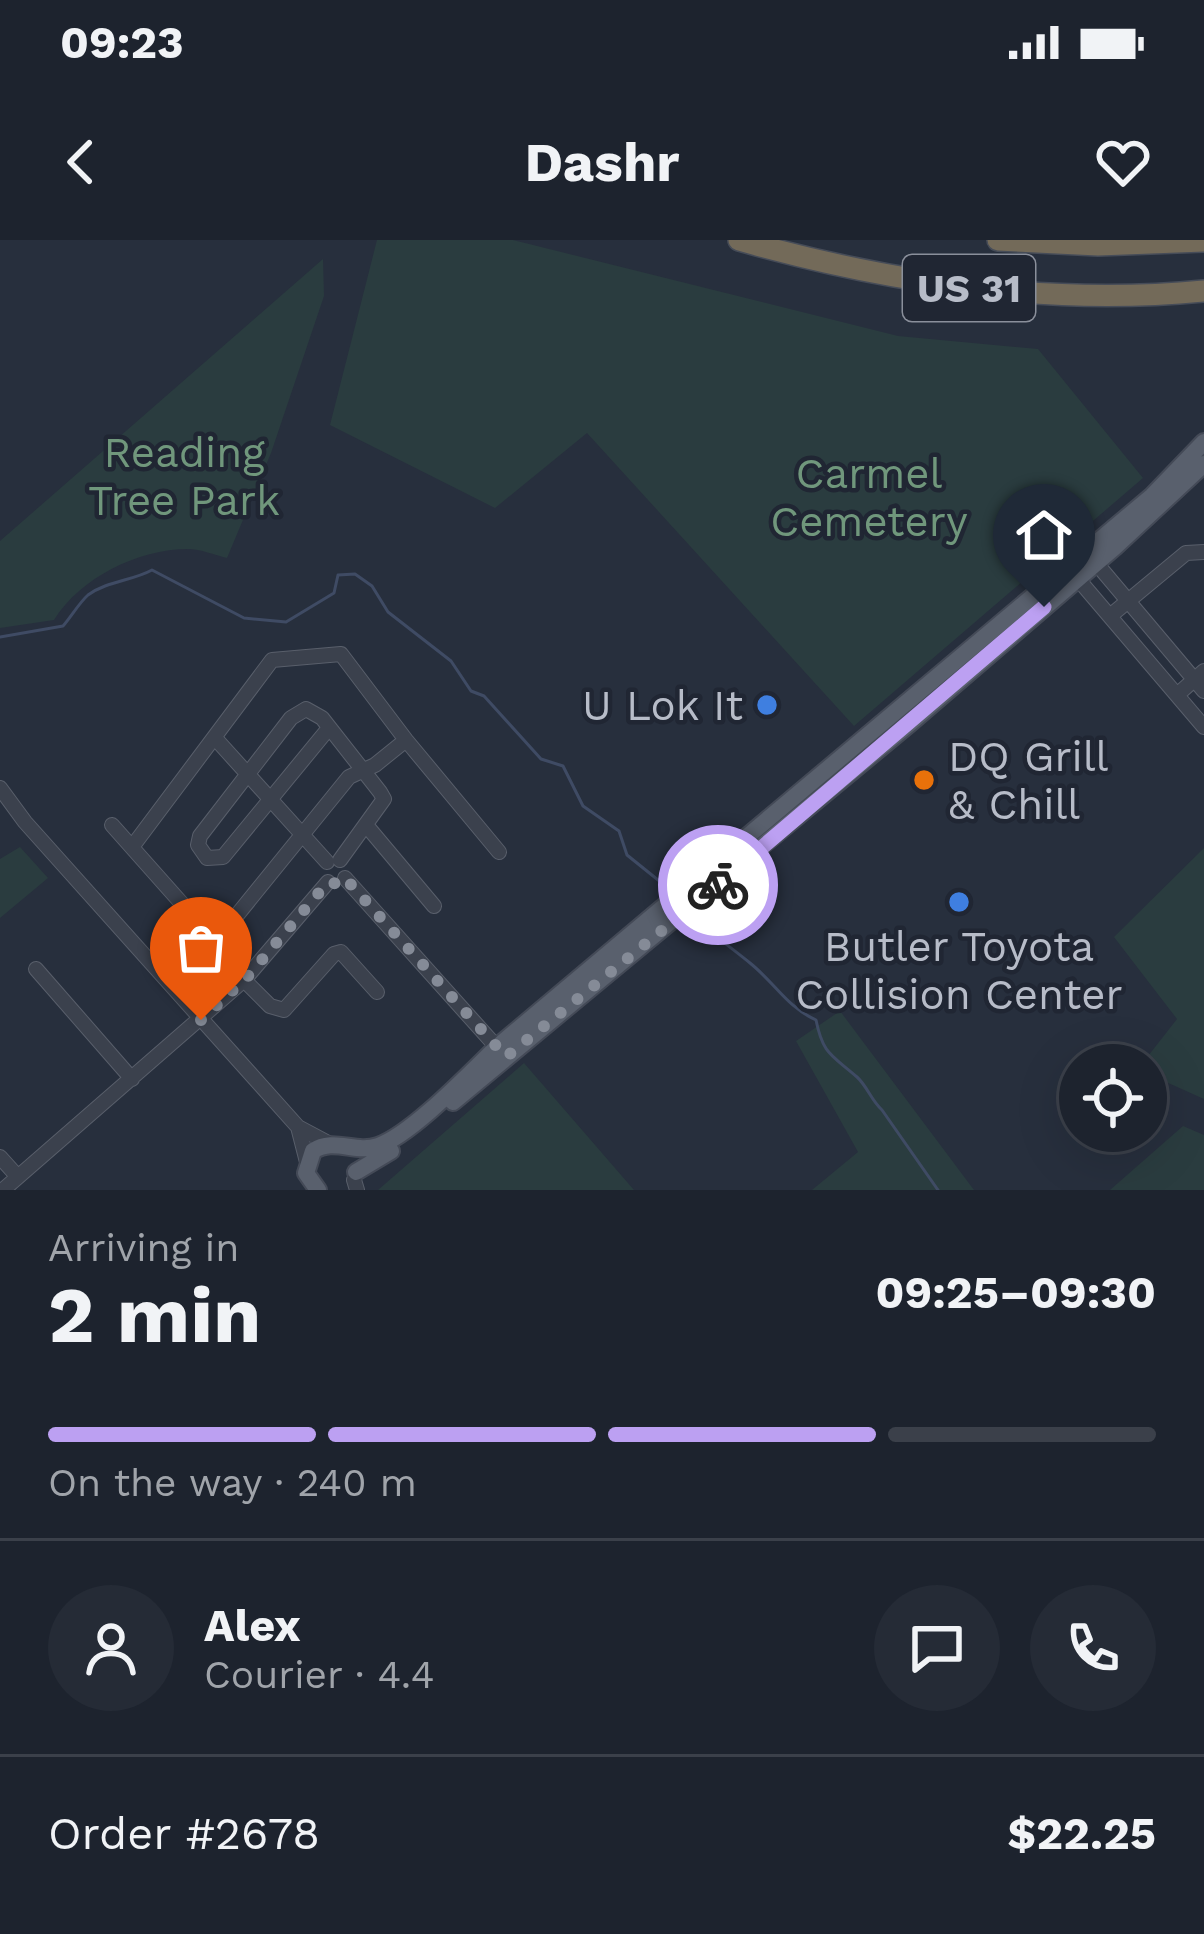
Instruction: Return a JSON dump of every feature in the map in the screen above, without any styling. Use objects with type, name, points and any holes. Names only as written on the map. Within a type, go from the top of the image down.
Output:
[{"type":"highway","name":"US 31","points":[[739,240],[855,270],[963,287],[1073,295],[1204,291]]},
{"type":"highway","name":"US 31","points":[[998,240],[1098,245],[1204,241]]},
{"type":"main road","points":[[1091,557],[1204,442]]},
{"type":"main road","points":[[309,1180],[318,1147],[370,1148],[391,1140],[502,1052],[1204,464]]},
{"type":"main road","points":[[353,1183],[407,1141],[502,1052]]},
{"type":"main road","points":[[337,1145],[355,1160],[353,1183]]},
{"type":"street","points":[[1110,616],[1186,553],[1204,552]]},
{"type":"street","points":[[1091,557],[1201,680],[1177,695]]},
{"type":"street","points":[[1073,573],[1204,727]]},
{"type":"street","points":[[132,847],[272,660],[341,654],[499,852]]},
{"type":"street","points":[[215,738],[248,773],[269,797],[302,834],[333,861],[346,867],[345,878],[338,884],[328,882],[322,872],[333,861],[366,825],[384,799],[329,728],[306,709],[291,718],[248,773],[200,836],[198,845],[202,855],[215,860],[224,856],[269,797],[329,728]]},
{"type":"street","points":[[216,941],[349,777],[406,740]]},
{"type":"street","points":[[0,788],[25,822],[298,1127],[337,1145]]},
{"type":"street","points":[[0,802],[25,822]]},
{"type":"street","points":[[112,824],[274,1009],[284,1010],[341,952],[377,992]]},
{"type":"street","points":[[366,825],[434,905]]},
{"type":"street","points":[[345,878],[502,1052]]},
{"type":"street","points":[[3,1190],[246,978],[328,882]]},
{"type":"street","points":[[37,969],[132,1079]]},
{"type":"street","points":[[298,1127],[309,1180]]},
{"type":"street","points":[[0,1157],[18,1178]]},
{"type":"green space","name":"Carmel Cemetery","points":[[377,240],[513,240],[898,336],[1038,349],[1143,478],[854,726],[587,433],[495,508],[330,425]]},
{"type":"green space","name":"Reading Tree Park","points":[[323,259],[324,296],[271,453],[227,558],[188,549],[130,560],[79,591],[54,620],[0,628],[0,541]]},
{"type":"green space","points":[[20,847],[48,878],[0,918],[0,859]]},
{"type":"green space","points":[[1204,848],[1204,1099],[1167,1082],[1167,1044],[1157,1044],[1177,1019],[1114,937]]},
{"type":"green space","points":[[840,1011],[974,1190],[812,1190],[858,1152],[796,1041]]},
{"type":"green space","points":[[524,1063],[634,1190],[378,1190]]},
{"type":"green space","points":[[1183,1126],[1204,1135],[1204,1190],[1110,1190],[1153,1152],[1167,1152],[1167,1140]]},
{"type":"waterway","points":[[0,637],[63,626],[88,595],[152,570],[244,618],[286,622],[334,593],[338,575],[355,574],[372,586],[388,612],[451,661],[471,691],[484,696],[541,759],[563,766],[583,806],[619,831],[627,855],[673,892]]},
{"type":"waterway","points":[[691,913],[816,1020],[825,1048],[860,1081],[938,1190]]},
{"type":"way so far","points":[[201,1020],[249,975],[328,882],[338,884],[345,878],[506,1057],[718,885]]},
{"type":"place","name":"U Lok It","points":[[767,705]]},
{"type":"place","name":"DQ Grill & Chill","points":[[924,780]]},
{"type":"place","name":"Butler Toyota Collision Center","points":[[959,902]]},
{"type":"route","points":[[718,885],[1044,607]]}]
